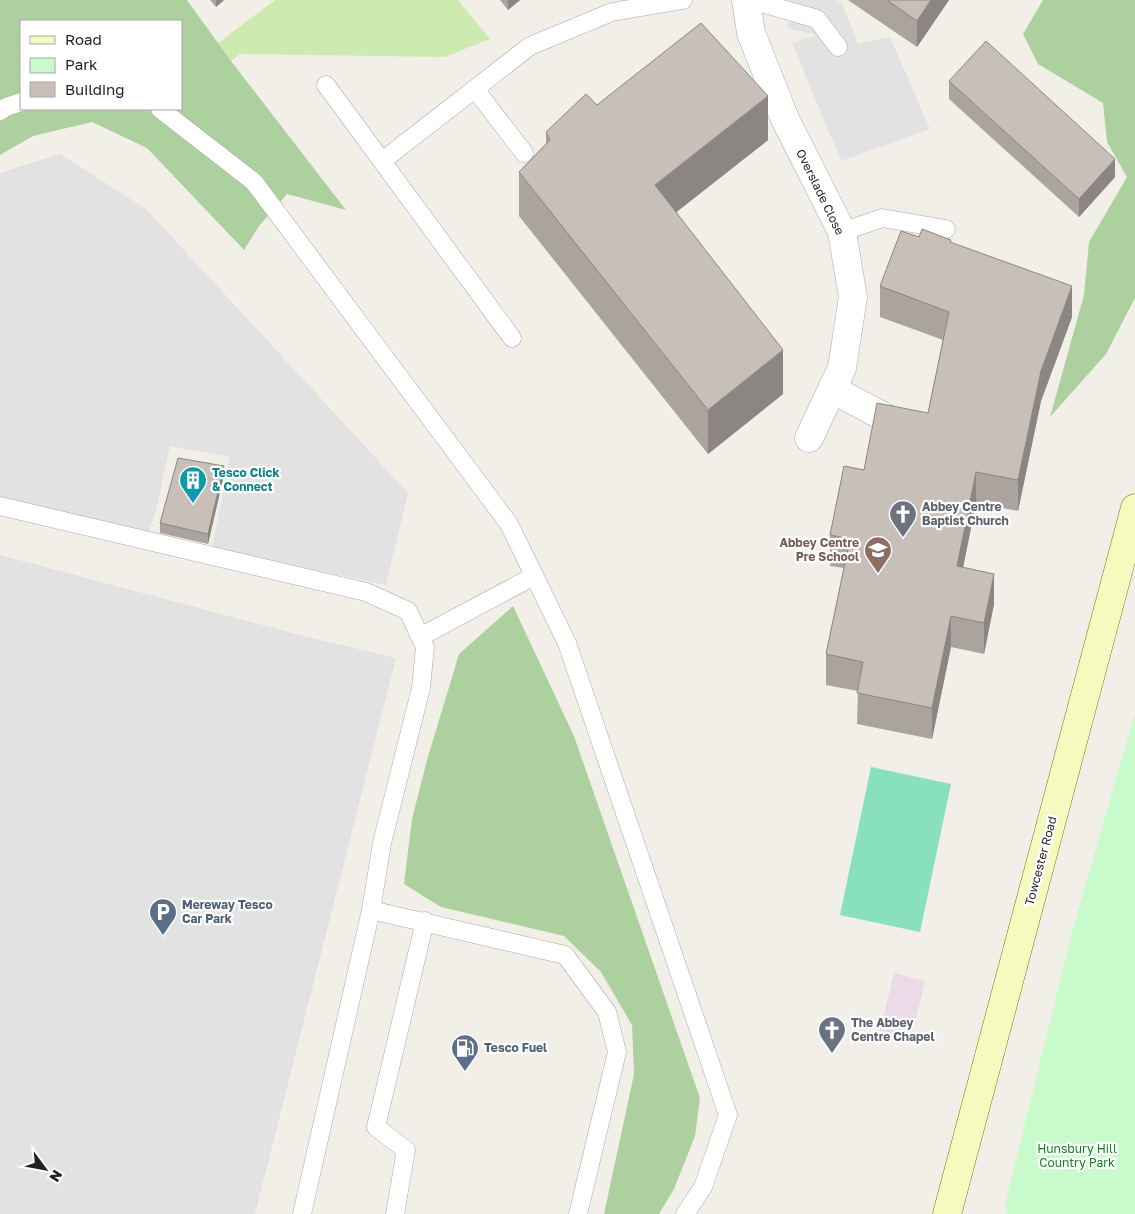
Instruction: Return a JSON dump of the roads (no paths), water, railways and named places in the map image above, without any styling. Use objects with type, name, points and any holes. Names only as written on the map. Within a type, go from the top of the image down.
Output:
[{"type":"street","name":"Overslade Close","points":[[746,0],[750,33],[785,119],[842,232],[854,297],[842,368],[809,438]]},
{"type":"street","points":[[832,389],[886,418]]},
{"type":"street","name":"Towcester Road","points":[[947,1214],[1135,508]]},
{"type":"lane","points":[[382,161],[530,46],[612,12],[683,0]]},
{"type":"lane","points":[[751,0],[817,19],[838,47]]},
{"type":"lane","points":[[326,85],[512,338]]},
{"type":"lane","points":[[475,89],[524,153]]},
{"type":"lane","points":[[0,111],[20,102]]},
{"type":"lane","points":[[161,110],[254,182],[509,524],[567,643],[728,1115],[703,1187],[685,1214]]},
{"type":"lane","points":[[842,232],[882,218],[946,229]]},
{"type":"lane","points":[[0,506],[366,592],[408,611],[425,647],[421,688],[382,843],[371,910],[302,1214]]},
{"type":"lane","points":[[420,636],[534,576]]},
{"type":"lane","points":[[371,910],[565,955],[607,1012],[616,1052],[578,1214]]},
{"type":"lane","points":[[395,1214],[406,1150],[376,1128],[425,921]]},
{"type":"place","name":"Tesco Click & Connect","points":[[193,504]]},
{"type":"place","name":"Abbey Centre Baptist Church","points":[[903,538]]},
{"type":"place","name":"Abbey Centre Pre School","points":[[878,574]]},
{"type":"place","name":"Mereway Tesco Car Park","points":[[163,936]]},
{"type":"place","name":"The Abbey Centre Chapel","points":[[832,1054]]},
{"type":"place","name":"Tesco Fuel","points":[[465,1072]]},
{"type":"park label","name":"Hunsbury Hill Country Park","points":[[1077,1156]]}]
